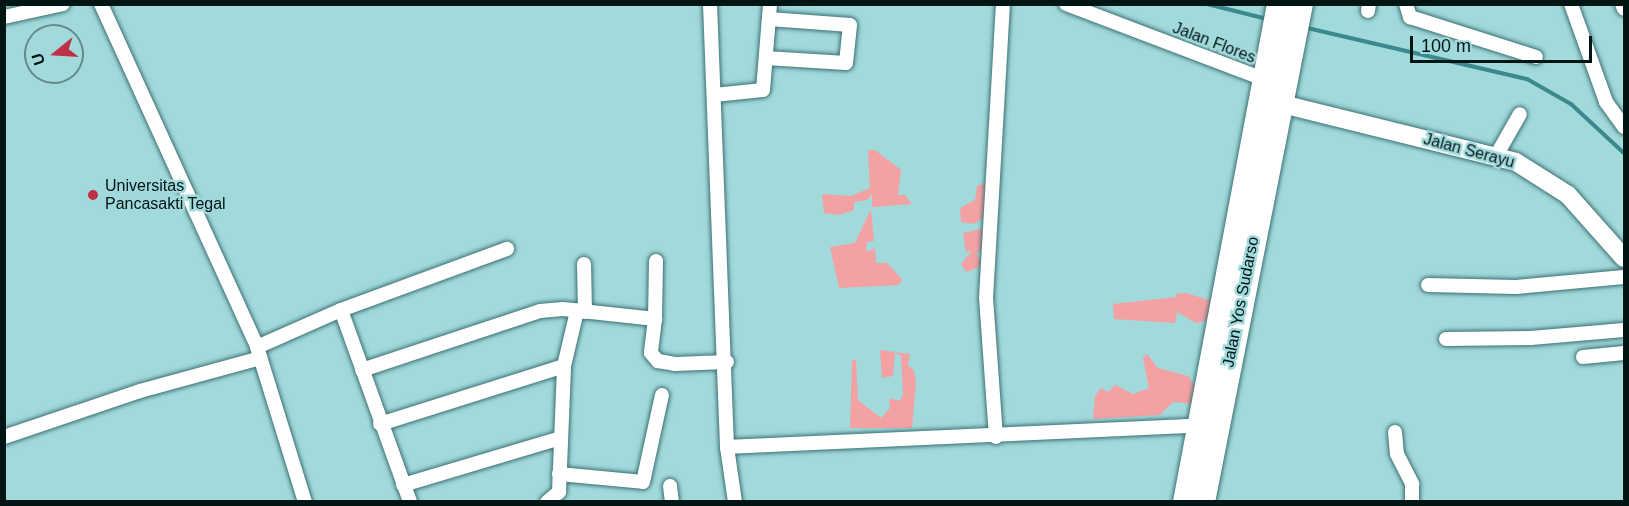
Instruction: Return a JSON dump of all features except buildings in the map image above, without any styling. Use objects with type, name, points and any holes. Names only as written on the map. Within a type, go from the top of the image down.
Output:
[{"type":"highway","points":[[1270,96],[1285,37],[1280,6]]},
{"type":"highway","name":"Jalan Yos Sudarso","points":[[1185,501],[1198,426],[1270,96]]},
{"type":"highway","name":"Jalan Yos Sudarso","points":[[1203,501],[1270,96]]},
{"type":"street","points":[[4,17],[63,4]]},
{"type":"street","points":[[101,4],[259,352],[305,501]]},
{"type":"street","points":[[710,4],[727,362],[727,447],[735,501]]},
{"type":"street","points":[[996,437],[986,298],[1004,4]]},
{"type":"street","name":"Jalan Flores","points":[[1066,4],[1098,10],[1270,96]]},
{"type":"street","points":[[1406,4],[1410,17],[1536,57]]},
{"type":"street","points":[[1571,4],[1606,102],[1624,127]]},
{"type":"street","points":[[1622,4],[1624,9]]},
{"type":"street","points":[[714,95],[762,91],[770,12],[850,25],[846,63],[766,58]]},
{"type":"street","name":"Jalan Serayu","points":[[1270,96],[1516,162],[1568,195],[1624,258]]},
{"type":"street","points":[[1496,156],[1520,114]]},
{"type":"street","points":[[4,437],[259,352],[340,310],[507,249]]},
{"type":"street","points":[[656,261],[655,319],[651,353],[658,360],[675,364],[727,362]]},
{"type":"street","points":[[543,500],[559,492],[564,366],[581,312],[584,264]]},
{"type":"street","points":[[1428,285],[1516,287],[1624,277]]},
{"type":"street","points":[[340,310],[410,501]]},
{"type":"street","points":[[362,370],[540,311],[581,312],[655,319]]},
{"type":"street","points":[[1446,339],[1531,338],[1624,330]]},
{"type":"street","points":[[1583,357],[1624,354]]},
{"type":"street","points":[[380,424],[564,366]]},
{"type":"street","points":[[559,474],[643,482],[662,395]]},
{"type":"street","points":[[727,447],[996,437],[1198,426]]},
{"type":"street","points":[[1395,432],[1397,454],[1412,484],[1412,501]]},
{"type":"street","points":[[403,485],[561,438]]},
{"type":"street","points":[[670,486],[672,501]]},
{"type":"shaded area","points":[[868,150],[875,150],[901,170],[898,195],[905,195],[912,204],[872,207],[872,194],[867,200],[854,202],[854,210],[839,215],[824,213],[822,194],[851,196],[870,188]]},
{"type":"shaded area","points":[[987,182],[985,216],[974,224],[961,222],[960,208],[975,200],[977,186]]},
{"type":"shaded area","points":[[871,209],[874,241],[867,242],[866,252],[875,248],[876,263],[887,263],[902,279],[899,285],[839,288],[830,247],[855,243]]},
{"type":"shaded area","points":[[986,228],[984,249],[976,253],[984,265],[966,272],[961,264],[972,251],[966,252],[963,233]]},
{"type":"shaded area","points":[[1186,293],[1222,304],[1219,318],[1196,323],[1177,312],[1175,323],[1114,319],[1113,304],[1176,297],[1176,294]]},
{"type":"shaded area","points":[[880,350],[895,352],[893,376],[882,378]]},
{"type":"shaded area","points":[[895,352],[910,354],[908,365],[914,371],[916,382],[912,428],[850,428],[852,360],[856,360],[858,400],[881,418],[890,408],[889,398],[899,401],[903,395],[901,356]]},
{"type":"shaded area","points":[[1147,354],[1158,368],[1188,376],[1200,393],[1196,404],[1173,402],[1160,415],[1093,419],[1095,396],[1101,388],[1108,392],[1115,385],[1133,394],[1149,388],[1143,358]]},
{"type":"waterway","points":[[1207,4],[1267,19]]},
{"type":"waterway","points":[[1303,27],[1527,79],[1571,104],[1624,153]]},
{"type":"place","name":"Universitas Pancasakti Tegal","points":[[93,195]]}]
